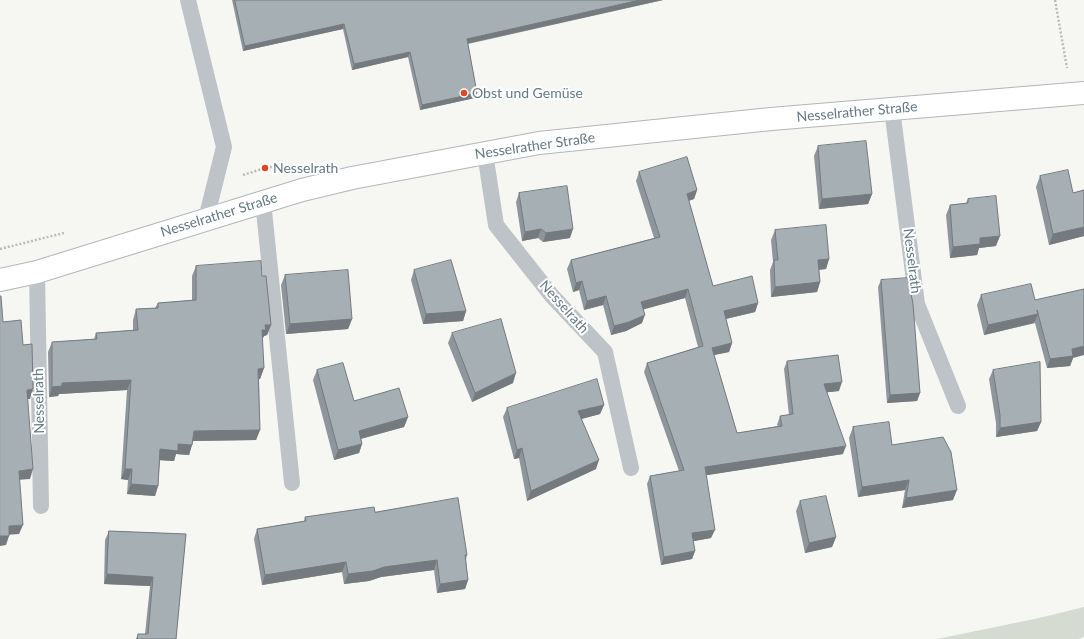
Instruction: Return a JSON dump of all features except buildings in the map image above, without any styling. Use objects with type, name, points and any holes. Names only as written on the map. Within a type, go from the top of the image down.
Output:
[{"type":"main road","name":"Nesselrather Straße","points":[[0,280],[37,272],[263,201],[352,178],[539,143],[771,119],[1084,93]]},
{"type":"lane","points":[[188,0],[224,147],[206,219]]},
{"type":"lane","name":"Nesselrath","points":[[892,110],[917,304],[958,406]]},
{"type":"lane","name":"Nesselrath","points":[[485,153],[496,225],[552,296],[606,352],[631,468]]},
{"type":"lane","points":[[263,201],[292,483]]},
{"type":"lane","name":"Nesselrath","points":[[37,272],[40,506]]},
{"type":"path","points":[[1055,0],[1067,66]]},
{"type":"shaded area","points":[[1084,607],[1084,637],[1079,639],[937,639],[1039,618]]},
{"type":"place","name":"Obst und Gemüse","points":[[464,93]]},
{"type":"place","name":"Nesselrath","points":[[265,168]]}]
